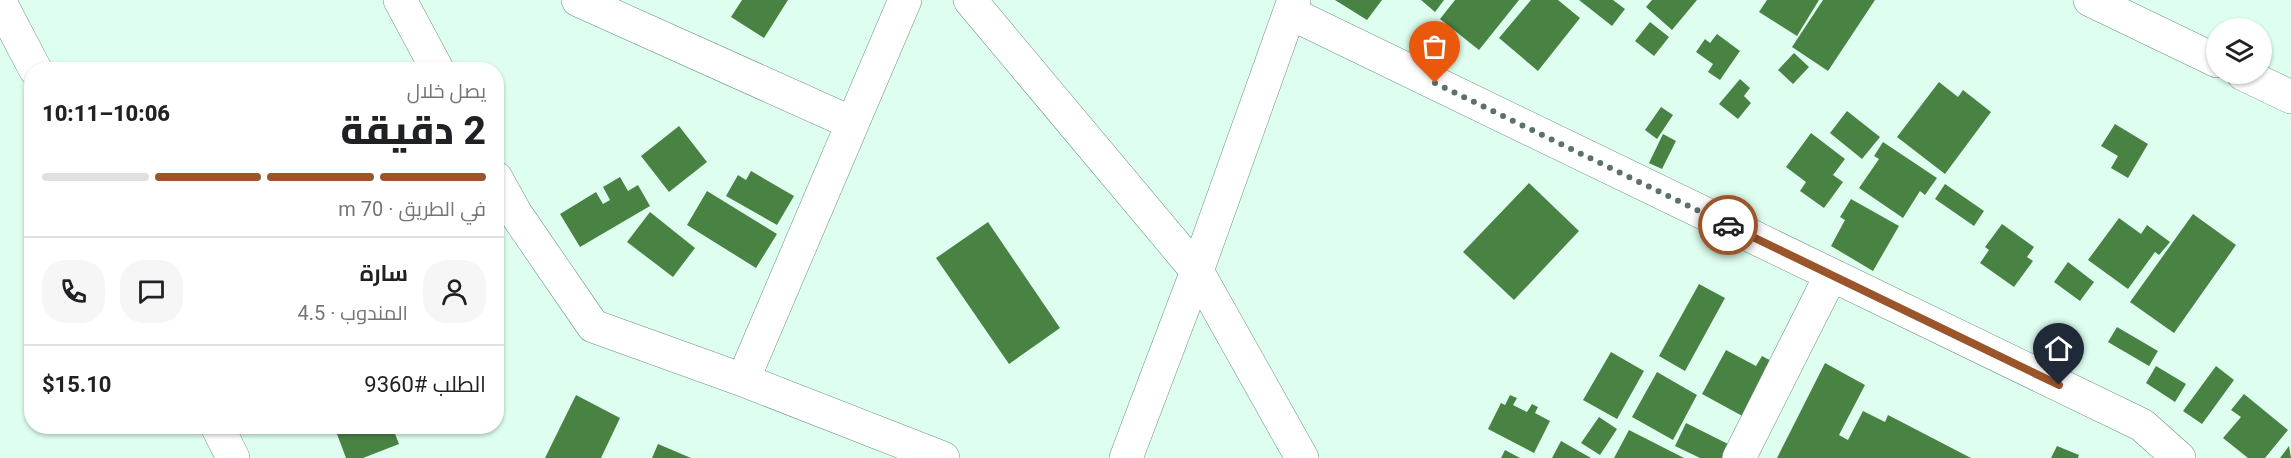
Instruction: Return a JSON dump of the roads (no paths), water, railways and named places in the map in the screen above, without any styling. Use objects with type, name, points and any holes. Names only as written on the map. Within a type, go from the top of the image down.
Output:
[{"type":"street","points":[[400,0],[434,62]]},
{"type":"street","points":[[578,0],[852,123]]},
{"type":"street","points":[[743,380],[905,0]]},
{"type":"street","points":[[970,0],[1197,271],[1302,458]]},
{"type":"street","points":[[2090,0],[2206,56]]},
{"type":"street","points":[[0,2],[30,62]]},
{"type":"street","points":[[1126,458],[1197,271],[1292,6],[1831,275],[2142,425],[2179,458]]},
{"type":"street","points":[[2264,84],[2291,97]]},
{"type":"street","points":[[504,192],[516,214],[592,326],[743,380],[943,458]]},
{"type":"street","points":[[1739,458],[1831,275]]},
{"type":"street","points":[[221,434],[233,458]]}]
